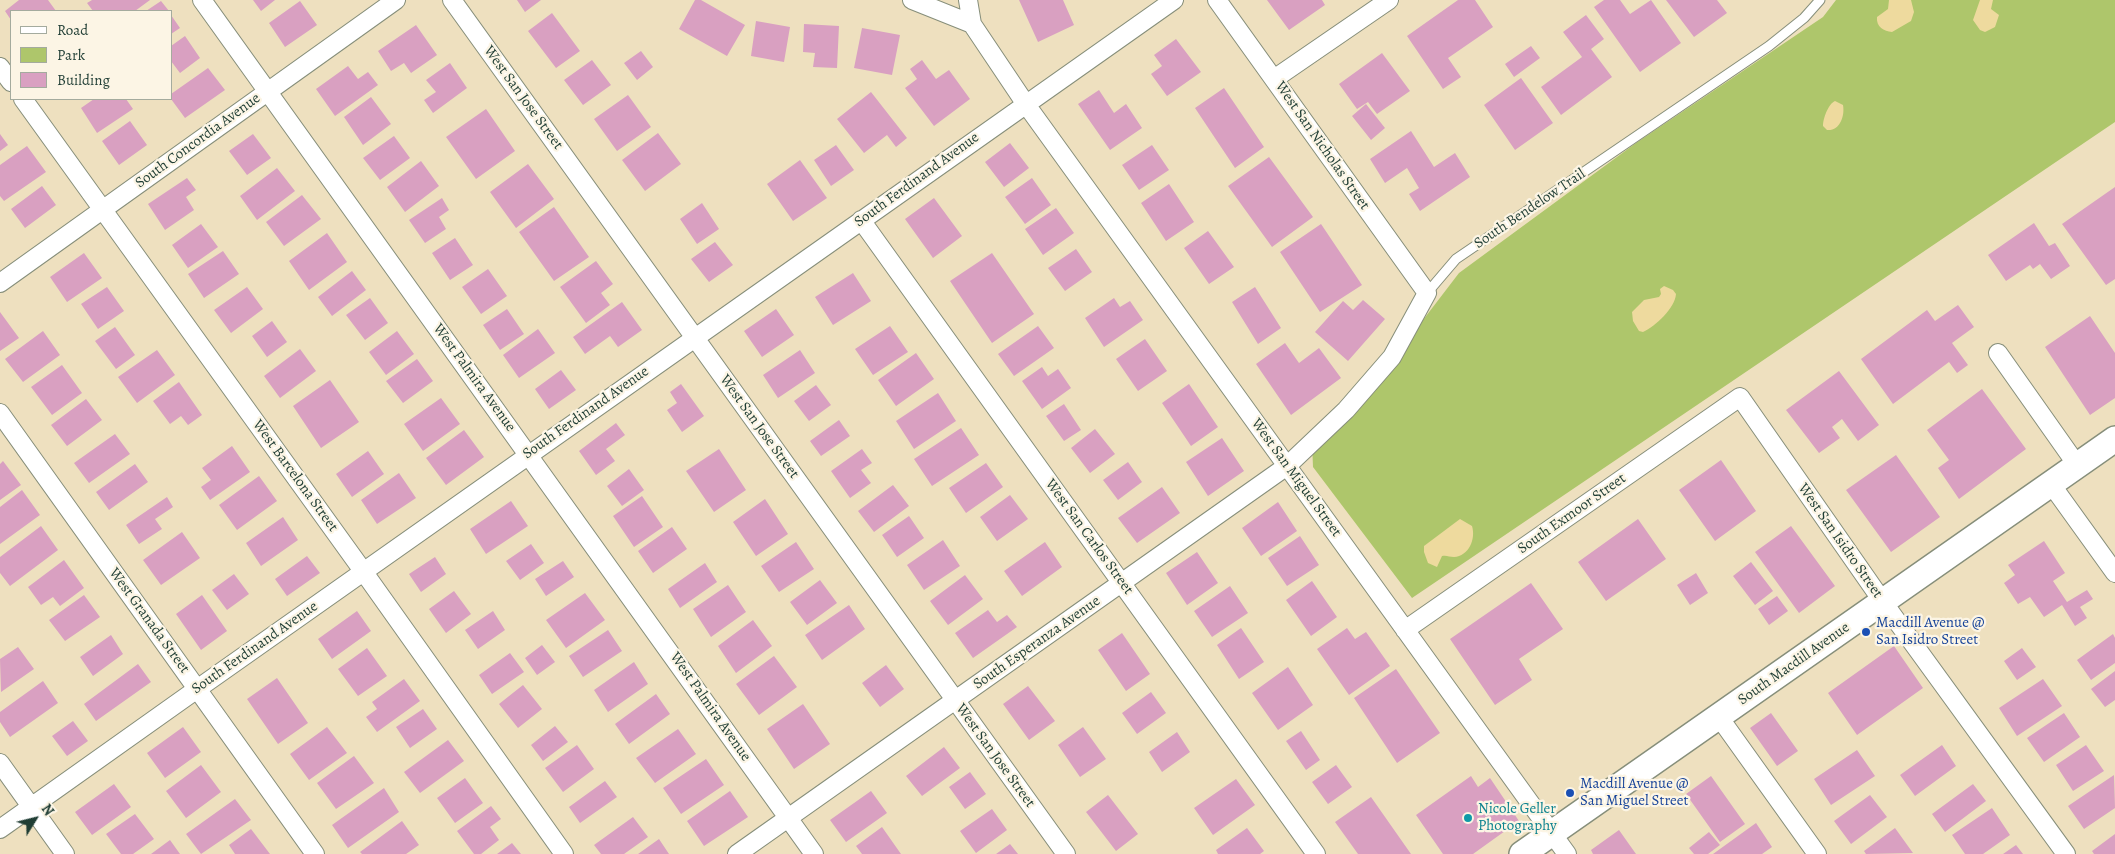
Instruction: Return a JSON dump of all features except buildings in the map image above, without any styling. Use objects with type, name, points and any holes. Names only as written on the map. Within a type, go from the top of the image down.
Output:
[{"type":"street","name":"West Palmira Avenue","points":[[202,0],[529,453],[814,854]]},
{"type":"street","name":"South Concordia Avenue","points":[[0,283],[396,0]]},
{"type":"street","name":"West San Jose Street","points":[[452,0],[1066,854]]},
{"type":"street","points":[[912,0],[972,24]]},
{"type":"street","points":[[968,0],[972,24]]},
{"type":"street","name":"South Ferdinand Avenue","points":[[0,830],[1024,103],[1174,0]]},
{"type":"street","name":"West San Nicholas Street","points":[[1217,0],[1427,293]]},
{"type":"street","points":[[1274,80],[1389,0]]},
{"type":"street","name":"West San Miguel Street","points":[[972,24],[1024,103],[1567,854]]},
{"type":"street","points":[[0,67],[10,81]]},
{"type":"street","name":"West Barcelona Street","points":[[24,100],[104,209],[564,854]]},
{"type":"street","name":"West San Carlos Street","points":[[861,220],[1316,854]]},
{"type":"street","name":"South Bendelow Trail","points":[[1287,466],[1346,410],[1392,357],[1427,293]]},
{"type":"street","points":[[1998,353],[2077,465]]},
{"type":"street","name":"West San Isidro Street","points":[[1740,397],[1883,602],[2066,854]]},
{"type":"street","name":"South Exmoor Street","points":[[1405,630],[1740,397]]},
{"type":"street","name":"West Granada Street","points":[[0,413],[316,854]]},
{"type":"street","name":"South Macdill Avenue","points":[[1522,854],[2115,439]]},
{"type":"street","name":"South Esperanza Avenue","points":[[737,854],[1287,466]]},
{"type":"street","points":[[2050,484],[2115,573]]},
{"type":"street","points":[[1719,717],[1817,854]]},
{"type":"street","points":[[0,763],[65,854]]},
{"type":"lane","name":"South Bendelow Trail","points":[[1427,293],[1456,259],[1769,46],[1804,18],[1820,0]]},
{"type":"green space","points":[[1836,0],[2115,0],[2115,122],[1412,598],[1313,467],[1312,442],[1361,401],[1459,273],[1636,143],[1823,17]]},
{"type":"sand","points":[[1889,0],[1911,0],[1914,12],[1911,21],[1892,32],[1881,28],[1877,20],[1877,17],[1888,9]]},
{"type":"sand","points":[[1980,0],[1993,0],[1991,9],[1999,15],[1995,27],[1985,32],[1980,30],[1973,20]]},
{"type":"sand","points":[[1835,101],[1843,105],[1841,122],[1832,130],[1827,130],[1823,126],[1824,120],[1828,108]]},
{"type":"sand","points":[[1664,286],[1673,290],[1676,294],[1669,311],[1654,326],[1643,332],[1639,331],[1633,321],[1632,312],[1644,300],[1659,297],[1661,294],[1660,289]]},
{"type":"sand","points":[[1460,519],[1472,526],[1473,536],[1470,546],[1464,554],[1459,556],[1442,556],[1437,567],[1428,563],[1424,546]]},
{"type":"place","name":"Macdill Avenue @ San Isidro Street","points":[[1866,632]]},
{"type":"place","name":"Macdill Avenue @ San Miguel Street","points":[[1570,793]]},
{"type":"place","name":"Nicole Geller Photography","points":[[1468,818]]}]
